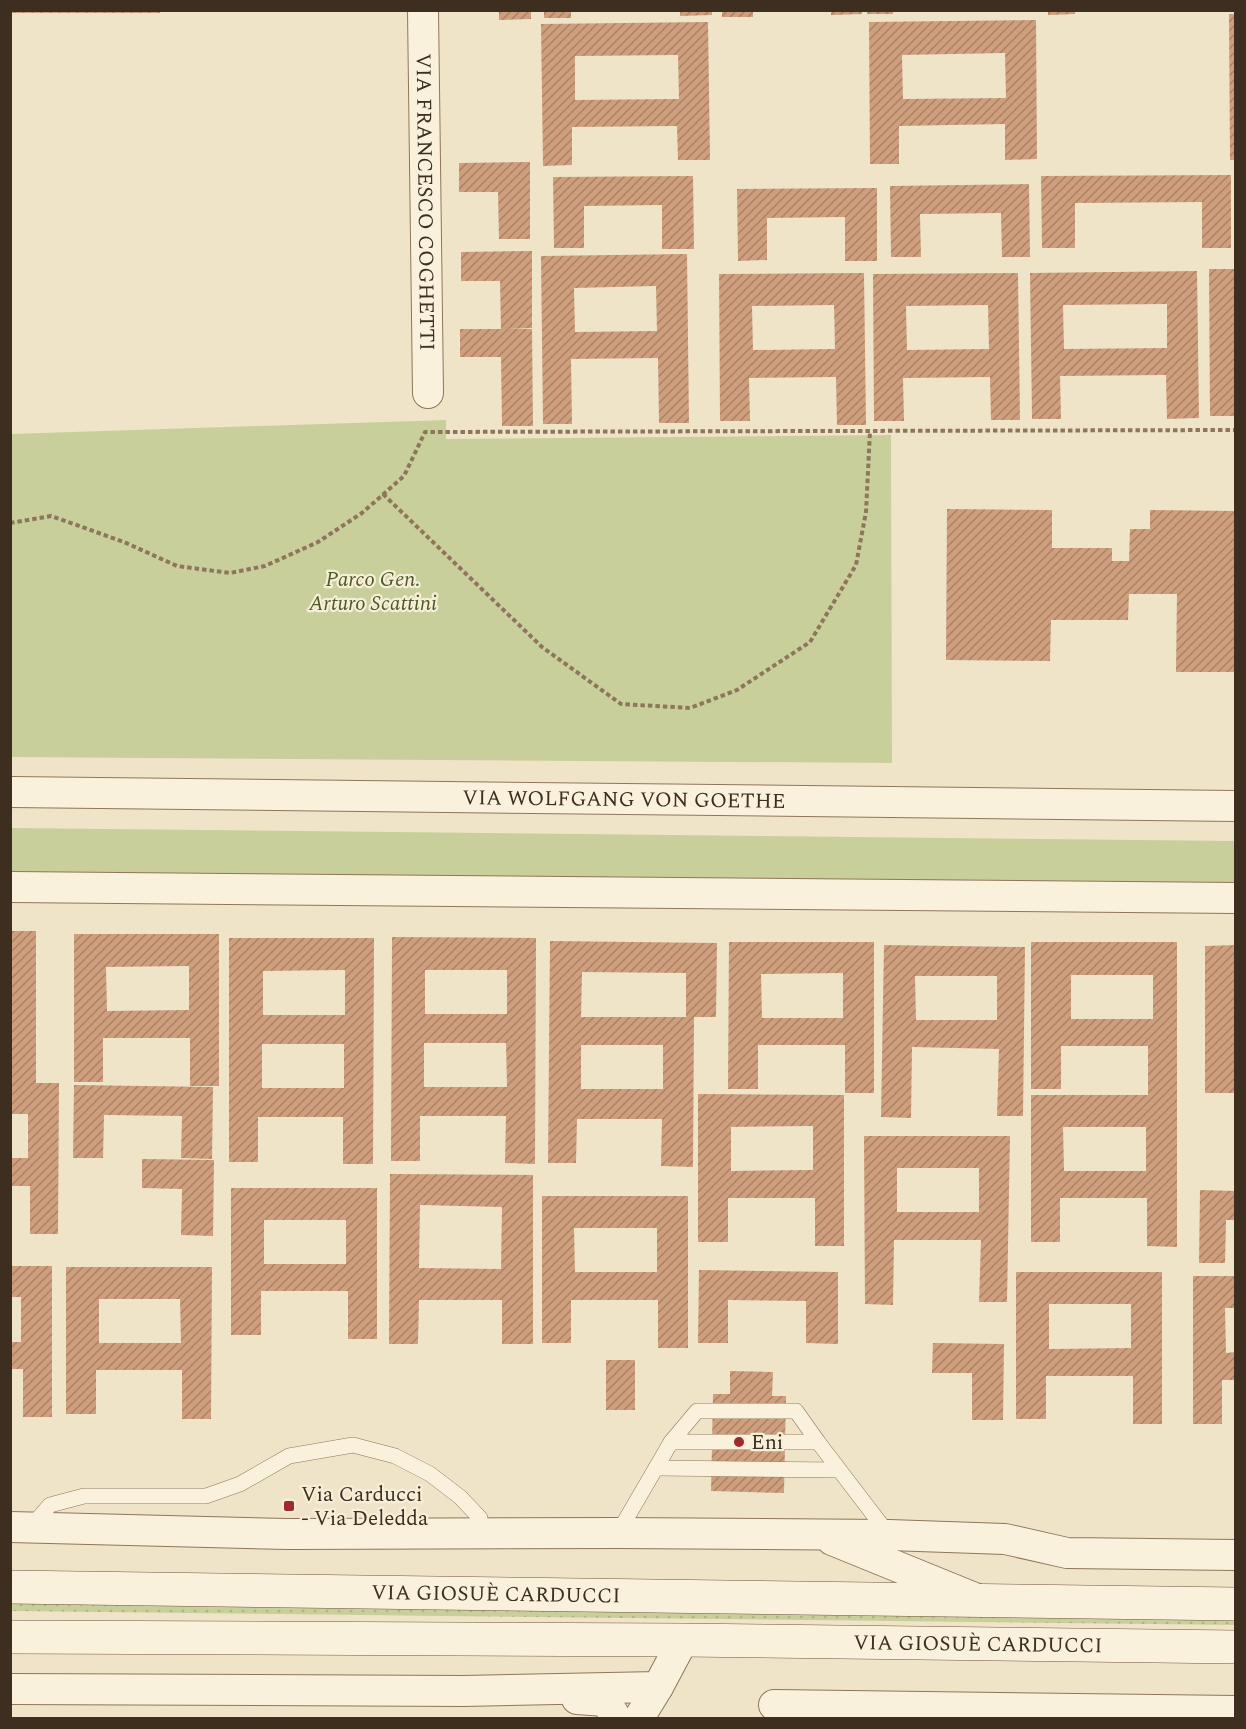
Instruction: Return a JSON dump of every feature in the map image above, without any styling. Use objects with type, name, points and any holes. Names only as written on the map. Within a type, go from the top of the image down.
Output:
[{"type":"main road","name":"VIA GIOSUÈ CARDUCCI","points":[[10,1587],[1236,1604]]},
{"type":"main road","name":"VIA GIOSUÈ CARDUCCI","points":[[10,1637],[682,1640],[1236,1647]]},
{"type":"street","name":"VIA FRANCESCO COGHETTI","points":[[423,10],[428,393]]},
{"type":"street","name":"VIA WOLFGANG VON GOETHE","points":[[10,792],[1236,806]]},
{"type":"street","points":[[10,887],[1236,898]]},
{"type":"street","name":"VIA GIOSUÈ CARDUCCI","points":[[21,1527],[288,1534],[889,1535],[1005,1539],[1066,1553],[1236,1555]]},
{"type":"street","name":"VIA GIOSUÈ CARDUCCI","points":[[816,1534],[981,1601]]},
{"type":"street","points":[[639,1719],[682,1640]]},
{"type":"street","points":[[10,1689],[463,1691],[658,1687]]},
{"type":"street","points":[[463,1691],[606,1701],[616,1719]]},
{"type":"street","points":[[774,1705],[1236,1711]]},
{"type":"lane","points":[[618,1533],[670,1442],[697,1412],[796,1411],[889,1535]]},
{"type":"lane","points":[[670,1442],[818,1442]]},
{"type":"lane","name":"VIA GIOSUÈ CARDUCCI","points":[[21,1527],[50,1504],[84,1496],[206,1496],[240,1484],[289,1456],[352,1445],[395,1456],[430,1474],[460,1497],[480,1518]]},
{"type":"lane","points":[[656,1468],[839,1470]]},
{"type":"path","points":[[10,523],[51,516],[124,543],[177,566],[230,573],[265,566],[318,542],[362,513],[404,476],[426,432],[1236,430]]},
{"type":"path","points":[[383,494],[542,647],[621,704],[690,708],[737,690],[810,642],[856,565],[866,512],[870,431]]},
{"type":"green space","name":"Parco Gen. Arturo Scattini","points":[[446,420],[446,439],[891,435],[892,763],[11,757],[11,434]]},
{"type":"green space","points":[[10,828],[1235,841],[1236,884],[11,873]]},
{"type":"green space","points":[[11,1599],[1235,1613],[1236,1625],[11,1611]]},
{"type":"building","points":[[10,10],[160,10],[160,13],[10,13]]},
{"type":"building","points":[[499,10],[531,10],[531,19],[499,20]]},
{"type":"building","points":[[544,10],[571,10],[571,18],[544,18]]},
{"type":"building","points":[[680,10],[712,10],[712,15],[680,16]]},
{"type":"building","points":[[722,10],[753,10],[753,17],[722,17]]},
{"type":"building","points":[[831,10],[862,10],[862,14],[831,15]]},
{"type":"building","points":[[867,10],[893,10],[893,14],[867,14]]},
{"type":"building","points":[[1048,10],[1075,10],[1075,14],[1048,15]]},
{"type":"building","points":[[1229,14],[1236,14],[1236,160],[1230,160]]},
{"type":"building","points":[[1036,20],[1037,159],[1005,160],[1005,124],[899,126],[899,164],[870,164],[869,22]],"holes":[[[1005,53],[1006,98],[903,99],[902,55]]]},
{"type":"building","points":[[708,22],[710,160],[678,160],[677,126],[572,127],[572,165],[543,166],[541,24]],"holes":[[[678,55],[679,99],[575,100],[575,56]]]},
{"type":"building","points":[[530,162],[530,239],[499,239],[498,192],[459,192],[459,163]]},
{"type":"building","points":[[1231,175],[1231,248],[1202,248],[1202,202],[1075,203],[1075,248],[1042,248],[1041,176]]},
{"type":"building","points":[[693,176],[694,249],[662,249],[662,205],[584,206],[584,248],[554,248],[553,177]]},
{"type":"building","points":[[1029,184],[1030,257],[1002,257],[1001,213],[920,214],[921,257],[891,257],[890,186]]},
{"type":"building","points":[[877,188],[877,261],[845,261],[845,217],[767,218],[767,260],[738,261],[737,189]]},
{"type":"building","points":[[532,251],[532,328],[506,328],[532,329],[533,426],[502,426],[501,357],[460,357],[460,329],[501,329],[500,281],[461,281],[461,252]]},
{"type":"building","points":[[687,254],[689,423],[659,423],[658,358],[571,359],[572,424],[543,424],[541,256]],"holes":[[[656,286],[657,331],[575,332],[574,288]]]},
{"type":"building","points":[[1209,269],[1236,269],[1236,416],[1210,416]]},
{"type":"building","points":[[1197,271],[1199,418],[1167,419],[1166,375],[1060,376],[1061,419],[1032,419],[1030,273]],"holes":[[[1167,304],[1167,348],[1064,349],[1063,305]]]},
{"type":"building","points":[[864,273],[866,425],[837,425],[836,377],[749,378],[750,421],[720,421],[719,274]],"holes":[[[834,305],[835,349],[753,350],[752,306]]]},
{"type":"building","points":[[1018,273],[1020,420],[991,420],[990,377],[903,378],[904,421],[874,421],[873,274]],"holes":[[[988,305],[989,349],[907,350],[906,306]]]},
{"type":"building","points":[[947,509],[1052,510],[1052,548],[1112,548],[1112,561],[1129,561],[1130,529],[1150,529],[1150,510],[1236,511],[1236,672],[1176,672],[1177,594],[1129,594],[1128,620],[1051,620],[1050,661],[946,660]]},
{"type":"building","points":[[10,931],[36,931],[36,1083],[59,1083],[58,1234],[30,1234],[30,1186],[10,1186],[10,1158],[28,1158],[28,1114],[10,1114]]},
{"type":"building","points":[[74,934],[219,934],[219,1086],[190,1086],[190,1038],[103,1038],[103,1082],[74,1082]],"holes":[[[189,966],[189,1010],[107,1011],[106,967]]]},
{"type":"building","points":[[392,937],[536,938],[535,1164],[505,1163],[506,1116],[420,1116],[420,1161],[391,1161]],"holes":[[[425,970],[507,970],[507,1014],[425,1014]],[[424,1043],[506,1043],[507,1087],[424,1087]]]},
{"type":"building","points":[[229,938],[374,938],[373,1164],[343,1164],[343,1117],[258,1117],[258,1162],[229,1162]],"holes":[[[345,970],[345,1015],[263,1015],[263,971]],[[262,1044],[344,1044],[344,1088],[262,1088]]]},
{"type":"building","points":[[550,941],[717,943],[716,1017],[694,1017],[693,1167],[661,1166],[662,1119],[577,1119],[576,1163],[548,1163]],"holes":[[[582,972],[686,973],[686,1017],[581,1017]],[[581,1045],[663,1045],[663,1089],[581,1089]]]},
{"type":"building","points":[[729,942],[874,942],[874,1093],[845,1093],[845,1045],[758,1045],[758,1089],[728,1089]],"holes":[[[843,973],[843,1018],[762,1018],[761,974]]]},
{"type":"building","points":[[1031,942],[1177,942],[1177,1247],[1147,1246],[1147,1198],[1060,1198],[1060,1242],[1031,1242],[1031,1095],[1148,1095],[1148,1046],[1061,1046],[1061,1089],[1031,1089]],"holes":[[[1071,975],[1153,975],[1153,1019],[1071,1019]],[[1063,1127],[1146,1127],[1146,1171],[1064,1171]]]},
{"type":"building","points":[[884,945],[1025,947],[1023,1116],[997,1116],[999,1049],[912,1047],[911,1118],[881,1117]],"holes":[[[915,976],[997,976],[997,1020],[916,1020]]]},
{"type":"building","points":[[1236,945],[1234,1093],[1205,1093],[1205,946]]},
{"type":"building","points":[[74,1085],[213,1087],[212,1159],[181,1158],[182,1116],[104,1115],[103,1158],[73,1158]]},
{"type":"building","points":[[698,1094],[844,1095],[844,1246],[815,1246],[815,1198],[728,1198],[728,1242],[698,1242]],"holes":[[[813,1126],[813,1170],[731,1171],[731,1127]]]},
{"type":"building","points":[[864,1136],[1010,1136],[1007,1302],[979,1302],[981,1240],[894,1240],[893,1305],[865,1304]],"holes":[[[897,1168],[979,1168],[979,1212],[897,1212]]]},
{"type":"building","points":[[142,1159],[214,1160],[213,1236],[181,1235],[182,1189],[142,1188]]},
{"type":"building","points":[[390,1174],[533,1175],[533,1344],[502,1344],[502,1300],[419,1300],[418,1344],[389,1344]],"holes":[[[420,1205],[502,1207],[501,1269],[419,1268]]]},
{"type":"building","points":[[231,1188],[377,1188],[377,1339],[348,1339],[348,1291],[261,1291],[261,1335],[231,1335]],"holes":[[[264,1220],[346,1220],[346,1264],[264,1264]]]},
{"type":"building","points":[[1200,1190],[1236,1191],[1236,1220],[1226,1220],[1225,1263],[1199,1263]]},
{"type":"building","points":[[542,1196],[688,1196],[688,1348],[658,1348],[658,1300],[571,1300],[571,1343],[542,1343]],"holes":[[[574,1228],[657,1228],[657,1272],[575,1272]]]},
{"type":"building","points":[[10,1266],[52,1266],[52,1417],[23,1417],[23,1369],[10,1369],[10,1342],[21,1342],[21,1297],[10,1297]]},
{"type":"building","points":[[66,1267],[212,1267],[211,1419],[182,1419],[182,1370],[96,1370],[96,1414],[66,1414]],"holes":[[[99,1299],[180,1299],[181,1343],[99,1343]]]},
{"type":"building","points":[[699,1270],[838,1272],[838,1344],[806,1343],[806,1301],[728,1300],[728,1343],[698,1343]]},
{"type":"building","points":[[1016,1272],[1162,1272],[1162,1424],[1133,1424],[1133,1376],[1046,1376],[1046,1419],[1016,1419]],"holes":[[[1049,1304],[1131,1304],[1131,1348],[1049,1349]]]},
{"type":"building","points":[[1193,1276],[1236,1276],[1236,1308],[1225,1308],[1226,1353],[1236,1352],[1236,1380],[1222,1380],[1222,1424],[1193,1424]]},
{"type":"building","points":[[933,1343],[1004,1344],[1003,1420],[972,1420],[972,1373],[932,1373]]},
{"type":"building","points":[[606,1360],[635,1360],[635,1410],[606,1410]]},
{"type":"building","points":[[730,1371],[773,1372],[772,1396],[786,1396],[784,1493],[711,1491],[713,1394],[730,1394]]},
{"type":"place","name":"Eni","points":[[739,1442]]},
{"type":"place","name":"Via Carducci - Via Deledda","points":[[289,1506]]}]
